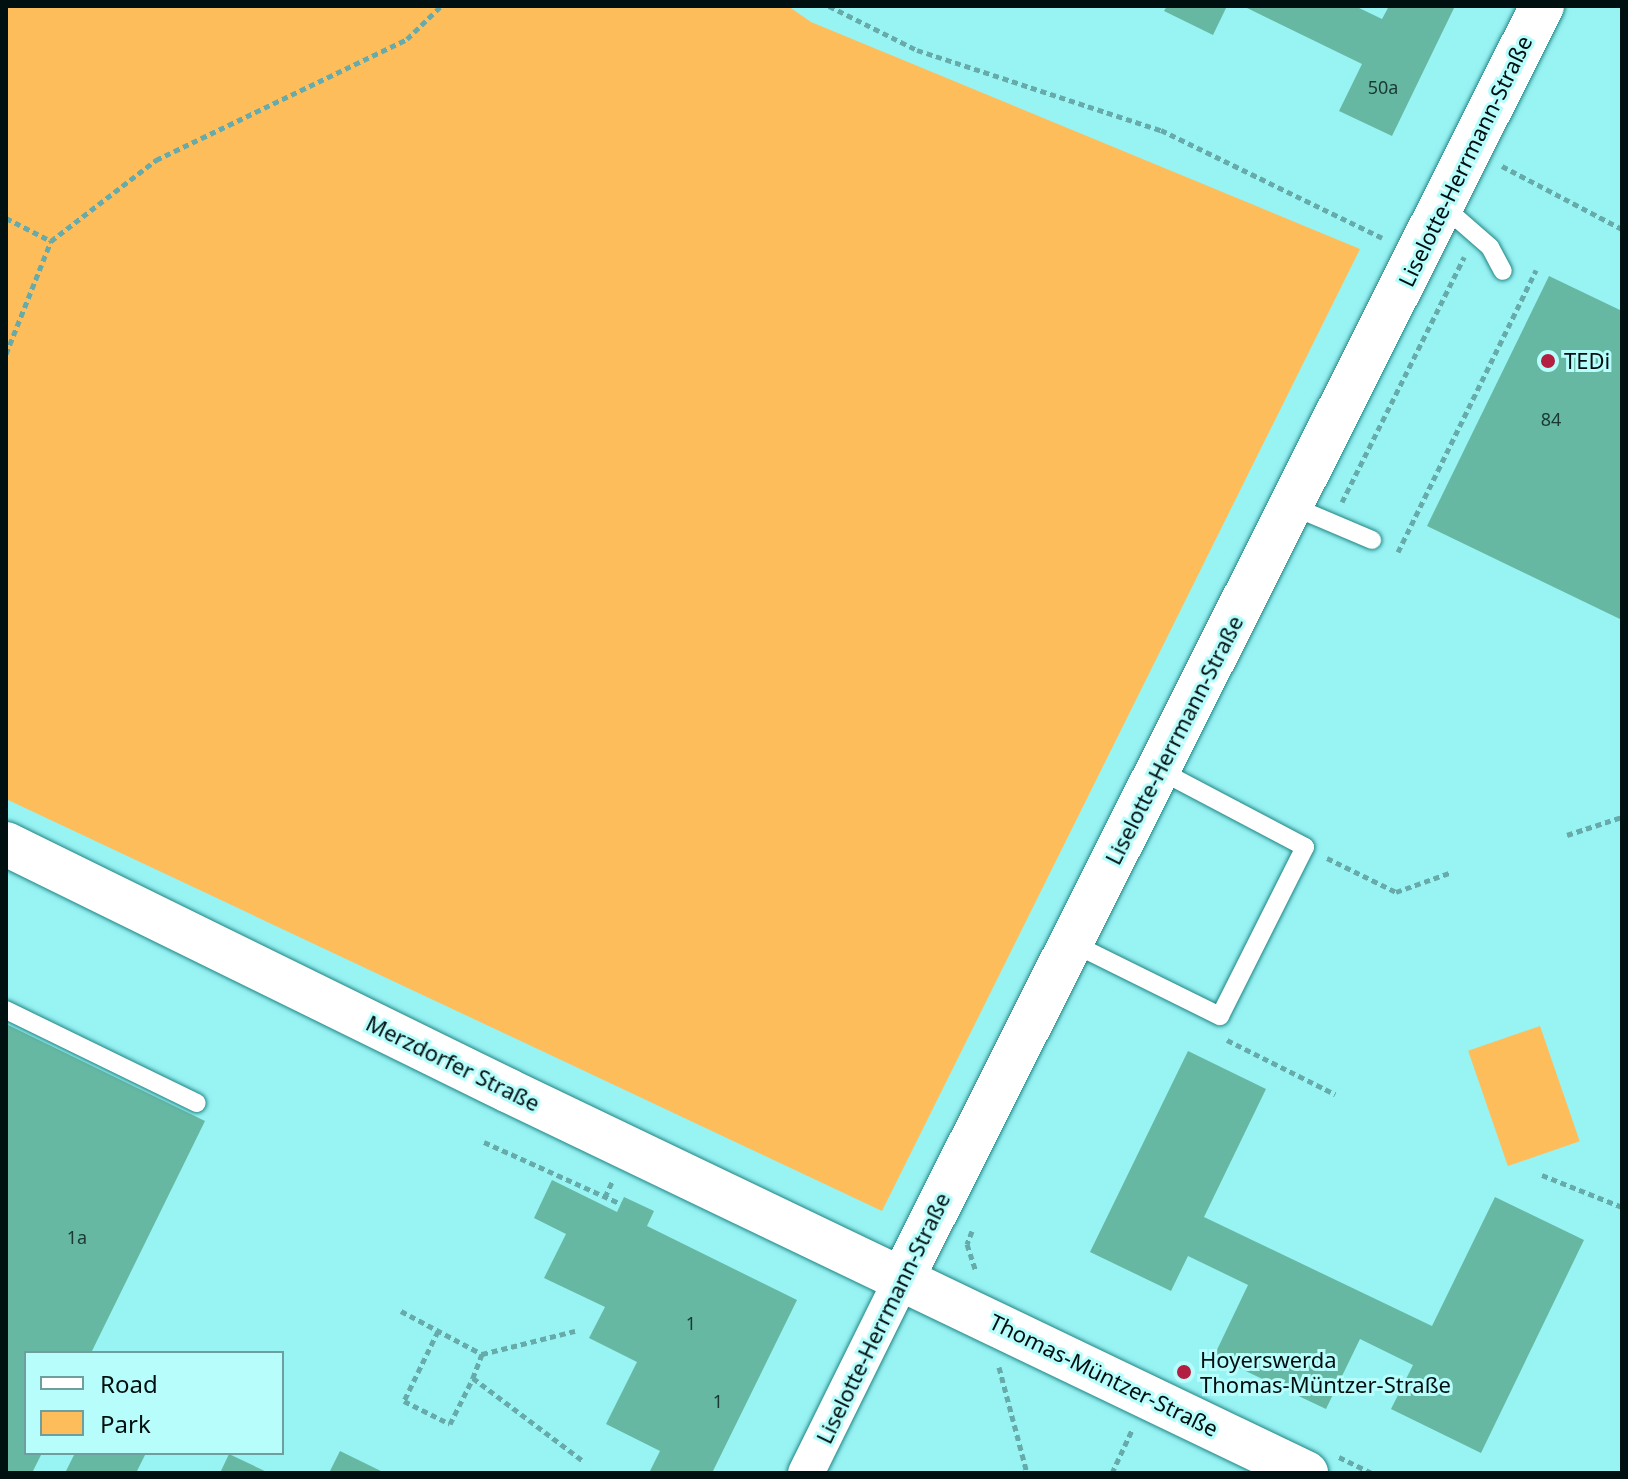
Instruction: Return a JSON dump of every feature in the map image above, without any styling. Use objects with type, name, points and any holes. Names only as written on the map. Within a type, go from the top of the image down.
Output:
[{"type":"street","name":"Liselotte-Herrmann-Straße","points":[[806,1473],[1542,6]]},
{"type":"street","name":"Merzdorfer Straße","points":[[6,844],[509,1091],[903,1277]]},
{"type":"street","name":"Thomas-Müntzer-Straße","points":[[903,1277],[1319,1463]]},
{"type":"lane","points":[[1443,206],[1490,247],[1503,271]]},
{"type":"lane","points":[[1292,506],[1372,540]]},
{"type":"lane","points":[[1072,943],[1220,1016],[1305,847],[1159,770]]},
{"type":"lane","points":[[6,1010],[197,1103]]},
{"type":"path","points":[[6,354],[51,241],[156,160],[407,39],[441,6]]},
{"type":"path","points":[[829,6],[917,50],[1161,130],[1382,238]]},
{"type":"path","points":[[1471,150],[1622,229]]},
{"type":"path","points":[[6,218],[51,241]]},
{"type":"path","points":[[1375,252],[1389,224]]},
{"type":"path","points":[[1331,523],[1476,234]]},
{"type":"path","points":[[1398,552],[1536,270]]},
{"type":"path","points":[[1567,835],[1622,817]]},
{"type":"path","points":[[1305,847],[1396,892],[1452,872]]},
{"type":"path","points":[[484,1142],[621,1204]]},
{"type":"path","points":[[1542,1175],[1622,1207]]},
{"type":"path","points":[[973,1229],[967,1244],[980,1276]]},
{"type":"path","points":[[401,1311],[482,1354],[575,1331]]},
{"type":"path","points":[[438,1331],[404,1401],[450,1424],[482,1354]]},
{"type":"path","points":[[995,1355],[1027,1473]]},
{"type":"path","points":[[473,1378],[583,1461]]},
{"type":"path","points":[[1112,1473],[1136,1422]]},
{"type":"path","points":[[1319,1463],[1372,1473]]},
{"type":"green space","points":[[6,6],[788,6],[811,22],[1360,249],[882,1211],[6,799]]},
{"type":"green space","points":[[1540,1026],[1580,1141],[1508,1166],[1468,1051]]},
{"type":"building","points":[[1167,6],[1227,6],[1213,35],[1164,11]]},
{"type":"building","points":[[1243,6],[1355,6],[1382,19],[1389,6],[1455,6],[1392,136],[1339,111],[1362,64]]},
{"type":"building","points":[[1549,276],[1622,311],[1622,620],[1427,526]]},
{"type":"building","points":[[6,1024],[205,1121],[92,1351],[24,1351],[24,1455],[41,1455],[32,1473],[6,1473]]},
{"type":"building","points":[[1188,1051],[1266,1089],[1204,1217],[1432,1326],[1495,1197],[1584,1240],[1481,1453],[1391,1409],[1413,1365],[1360,1339],[1326,1409],[1214,1356],[1248,1285],[1188,1256],[1171,1291],[1090,1252]]},
{"type":"building","points":[[552,1180],[617,1212],[624,1197],[654,1211],[647,1226],[797,1300],[712,1473],[649,1473],[660,1451],[606,1424],[637,1362],[589,1338],[605,1307],[544,1278],[566,1234],[534,1218]]},
{"type":"building","points":[[340,1451],[385,1473],[329,1473]]},
{"type":"building","points":[[74,1455],[145,1455],[136,1473],[65,1473]]},
{"type":"building","points":[[231,1455],[269,1473],[220,1473]]},
{"type":"place","name":"TEDi","points":[[1548,361]]},
{"type":"place","name":"Hoyerswerda Thomas-Müntzer-Straße","points":[[1184,1372]]}]
